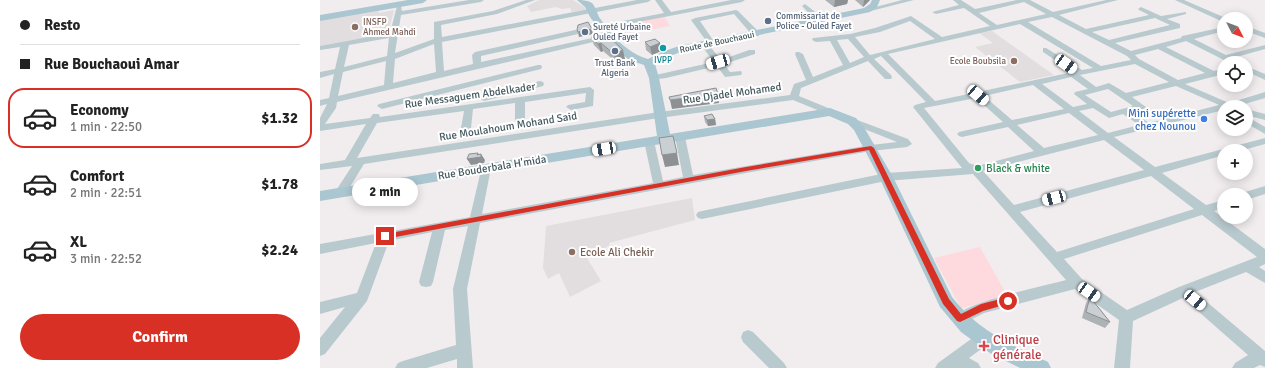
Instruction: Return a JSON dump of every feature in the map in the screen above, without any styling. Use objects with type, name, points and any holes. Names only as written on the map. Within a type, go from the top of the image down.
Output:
[{"type":"main road","points":[[400,4],[415,0]]},
{"type":"main road","points":[[320,18],[423,0]]},
{"type":"main road","points":[[581,0],[586,2],[602,27],[610,36],[633,58],[649,63],[654,78],[664,139]]},
{"type":"main road","points":[[867,10],[874,5],[876,0]]},
{"type":"main road","name":"Route de Bouchaoui","points":[[649,63],[666,54],[707,44],[867,10]]},
{"type":"main road","points":[[830,112],[852,121],[871,148],[946,302],[960,319],[983,339],[1041,368]]},
{"type":"main road","name":"Rue Bouderbala H'mida","points":[[320,196],[830,112]]},
{"type":"street","points":[[397,14],[481,0]]},
{"type":"street","points":[[524,0],[531,0]]},
{"type":"street","points":[[440,74],[437,24],[496,13],[531,0]]},
{"type":"street","points":[[477,65],[476,55],[478,54],[572,24],[592,10],[648,0]]},
{"type":"street","points":[[658,0],[669,14]]},
{"type":"street","points":[[602,27],[669,14],[686,7],[742,0]]},
{"type":"street","points":[[867,10],[911,0]]},
{"type":"street","points":[[956,0],[996,26]]},
{"type":"street","points":[[973,12],[1025,0],[1108,42],[1130,54],[1136,61],[1217,102]]},
{"type":"street","points":[[1091,0],[1099,4]]},
{"type":"street","points":[[794,96],[797,86],[882,53],[940,38],[1115,0]]},
{"type":"street","points":[[1178,0],[1217,16]]},
{"type":"street","points":[[388,87],[393,35],[400,4]]},
{"type":"street","points":[[805,6],[820,20]]},
{"type":"street","points":[[936,12],[965,6]]},
{"type":"street","points":[[1108,42],[1177,26],[1141,9]]},
{"type":"street","points":[[738,73],[728,75],[707,44],[695,20],[736,12],[756,34]]},
{"type":"street","points":[[1086,31],[1184,13]]},
{"type":"street","points":[[816,40],[850,36],[877,30],[911,18],[940,38]]},
{"type":"street","points":[[1020,21],[1041,32],[1099,68]]},
{"type":"street","points":[[320,75],[390,58],[438,40],[572,24]]},
{"type":"street","points":[[572,24],[577,44]]},
{"type":"street","points":[[1130,54],[1217,31]]},
{"type":"street","points":[[1253,31],[1265,36]]},
{"type":"street","points":[[320,48],[393,35]]},
{"type":"street","points":[[320,103],[477,65],[610,36]]},
{"type":"street","points":[[850,36],[868,58],[888,77]]},
{"type":"street","points":[[832,38],[848,66]]},
{"type":"street","points":[[1185,38],[1222,56]]},
{"type":"street","points":[[320,127],[333,100],[344,44]]},
{"type":"street","points":[[1158,46],[1213,74]]},
{"type":"street","points":[[1234,56],[1265,47]]},
{"type":"street","points":[[1046,50],[1094,90]]},
{"type":"street","points":[[1256,50],[1265,54]]},
{"type":"street","points":[[654,78],[733,59],[752,52]]},
{"type":"street","points":[[533,53],[538,67],[540,97]]},
{"type":"street","points":[[882,53],[933,104]]},
{"type":"street","points":[[798,54],[810,80]]},
{"type":"street","points":[[1126,317],[1077,283],[976,170],[965,165],[918,107],[1136,61]]},
{"type":"street","points":[[349,162],[384,102],[538,67]]},
{"type":"street","points":[[1253,71],[1265,77]]},
{"type":"street","points":[[1126,96],[1179,84],[1217,73]]},
{"type":"street","points":[[1034,82],[1265,256]]},
{"type":"street","points":[[435,112],[540,84]]},
{"type":"street","points":[[1109,86],[1126,96],[1141,106],[1109,115],[1078,94],[1109,86]]},
{"type":"street","name":"Rue Messaguem Abdelkader","points":[[320,127],[590,90],[590,104],[571,107]]},
{"type":"street","points":[[978,95],[1042,152]]},
{"type":"street","points":[[1249,100],[1265,95]]},
{"type":"street","name":"Rue Djadel Mohamed","points":[[659,114],[794,96],[830,112]]},
{"type":"street","points":[[520,100],[520,121]]},
{"type":"street","points":[[962,134],[1094,104]]},
{"type":"street","points":[[466,128],[469,107]]},
{"type":"street","points":[[702,215],[886,177],[976,170],[1042,152],[1217,109]]},
{"type":"street","points":[[1125,111],[1147,126]]},
{"type":"street","name":"Rue Moulahoum Mohand Said","points":[[320,167],[659,114]]},
{"type":"street","points":[[1253,114],[1265,117]]},
{"type":"street","points":[[320,248],[689,180],[871,148],[907,144],[904,141],[852,121]]},
{"type":"street","points":[[1253,123],[1265,131]]},
{"type":"street","points":[[680,137],[689,180]]},
{"type":"street","points":[[649,141],[659,186]]},
{"type":"street","points":[[1253,144],[1265,141]]},
{"type":"street","points":[[1012,210],[1217,154]]},
{"type":"street","points":[[341,192],[360,161]]},
{"type":"street","points":[[465,368],[460,289],[486,168]]},
{"type":"street","points":[[1253,194],[1265,190]]},
{"type":"street","points":[[1055,257],[1217,206]]},
{"type":"street","points":[[426,282],[440,226]]},
{"type":"street","points":[[320,350],[362,297],[385,236]]},
{"type":"street","points":[[1126,317],[1184,291],[1265,259]]},
{"type":"street","points":[[1248,266],[1265,278]]},
{"type":"street","points":[[960,319],[981,308],[1077,283]]},
{"type":"street","points":[[1184,291],[1263,358],[1240,368]]},
{"type":"street","points":[[320,308],[362,297]]},
{"type":"street","points":[[1122,368],[1126,317]]},
{"type":"street","points":[[748,337],[779,368]]},
{"type":"street","points":[[943,368],[983,339]]},
{"type":"street","points":[[403,368],[464,350]]},
{"type":"street","points":[[957,359],[973,368]]},
{"type":"shaded area","points":[[539,0],[573,0],[586,10],[572,12],[570,8],[562,9],[556,7],[531,12],[527,6]]},
{"type":"shaded area","name":"INSFP Ahmed Mahdi","points":[[394,10],[388,34],[320,46],[320,20]]},
{"type":"shaded area","points":[[664,16],[670,26],[649,30],[642,20]]},
{"type":"shaded area","name":"Ecole Boubsila","points":[[992,31],[1054,75],[1020,82],[975,47],[993,43],[979,33]]},
{"type":"shaded area","name":"Ecole Ali Chekir","points":[[692,198],[695,220],[609,243],[610,245],[587,258],[601,281],[570,297],[559,273],[548,279],[543,268],[546,226]]},
{"type":"shaded area","points":[[980,247],[1008,297],[961,308],[934,258]]},
{"type":"building","points":[[588,22],[592,29],[578,32],[578,25]]},
{"type":"building","points":[[605,33],[623,50],[614,54],[601,43],[598,44],[591,37]]},
{"type":"building","points":[[655,39],[660,43],[650,47],[645,42]]},
{"type":"building","points":[[716,88],[718,94],[670,100],[669,97]]},
{"type":"building","points":[[712,114],[715,119],[707,120],[704,116]]},
{"type":"building","points":[[673,136],[677,153],[662,155],[659,138]]},
{"type":"building","points":[[478,153],[477,155],[481,154],[481,157],[467,159],[469,154]]},
{"type":"building","points":[[1090,297],[1110,322],[1086,312]]},
{"type":"place","name":"Commissariat de Police - Ouled Fayet","points":[[768,21]]},
{"type":"place","name":"INSFP Ahmed Mahdi","points":[[355,27]]},
{"type":"place","name":"Sureté Urbaine Ouled Fayet","points":[[585,32]]},
{"type":"place","name":"IVPP","points":[[663,48]]},
{"type":"place","name":"Trust Bank Algeria","points":[[615,51]]},
{"type":"place","name":"Ecole Boubsila","points":[[1014,61]]},
{"type":"place","name":"Mini supérette chez Nounou","points":[[1204,119]]},
{"type":"place","name":"Black & white","points":[[978,168]]},
{"type":"place","name":"Ecole Ali Chekir","points":[[572,252]]},
{"type":"place","name":"Clinique générale","points":[[984,346]]},
{"type":"route","points":[[385,236],[746,169],[871,148],[946,302],[960,319],[981,308],[1008,301]]}]
